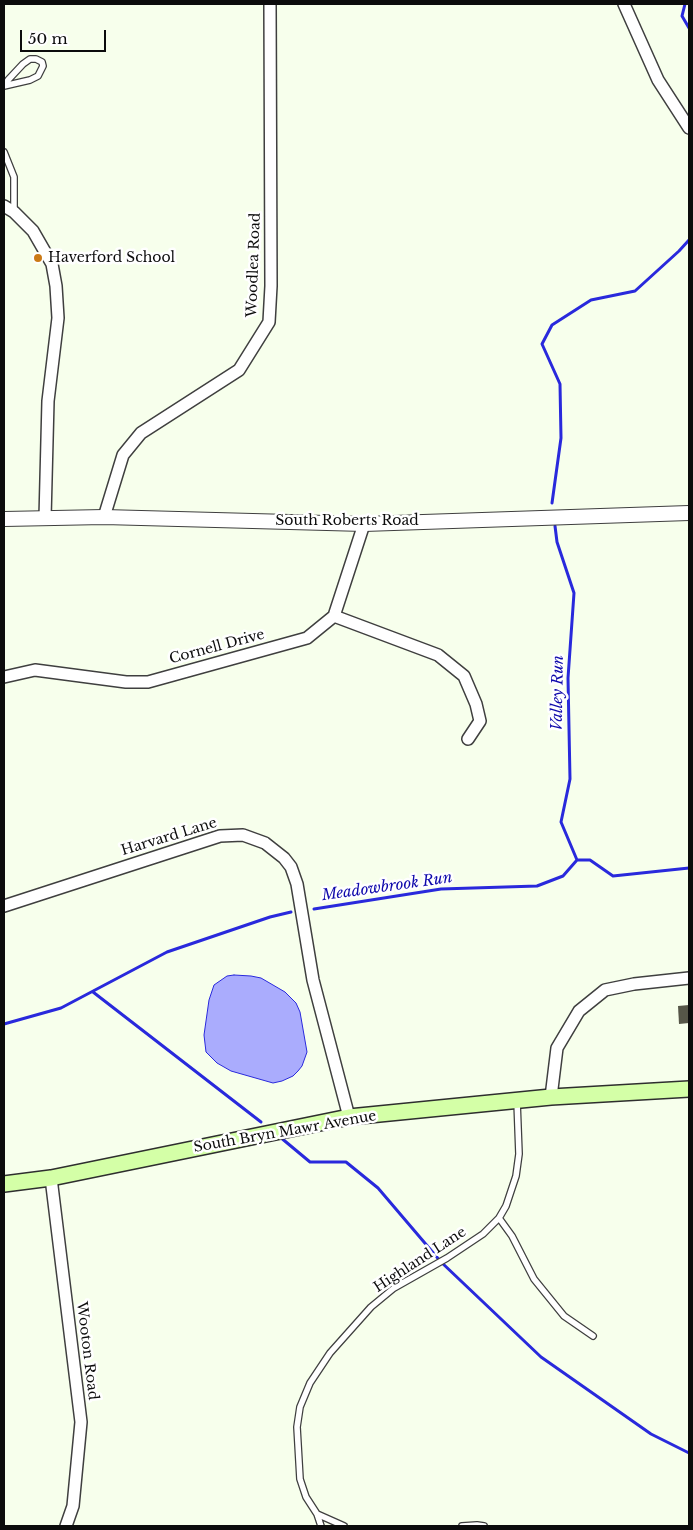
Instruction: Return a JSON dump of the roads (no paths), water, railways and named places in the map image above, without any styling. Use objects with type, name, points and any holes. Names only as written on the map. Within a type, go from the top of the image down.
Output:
[{"type":"main road","name":"South Bryn Mawr Avenue","points":[[4,1184],[51,1178],[349,1118],[551,1097],[689,1089]]},
{"type":"street","name":"Woodlea Road","points":[[104,517],[124,454],[141,433],[239,370],[269,322],[271,286],[270,4]]},
{"type":"street","points":[[624,4],[658,80],[689,128]]},
{"type":"street","points":[[9,209],[33,231],[52,264],[56,286],[58,318],[48,401],[45,518]]},
{"type":"street","name":"South Roberts Road","points":[[4,519],[104,517],[364,524],[689,514]]},
{"type":"street","points":[[364,524],[334,616],[438,654],[464,676],[476,704],[480,721],[468,739]]},
{"type":"street","name":"Cornell Drive","points":[[4,677],[36,670],[126,682],[148,682],[308,638],[334,616]]},
{"type":"street","name":"Harvard Lane","points":[[4,906],[220,836],[243,835],[257,839],[273,848],[288,862],[298,884],[313,980],[349,1118]]},
{"type":"street","points":[[551,1097],[557,1048],[580,1012],[605,990],[634,984],[689,978]]},
{"type":"street","name":"Wooton Road","points":[[51,1178],[81,1422],[73,1506],[66,1526]]},
{"type":"lane","points":[[30,59],[42,62],[43,66],[38,76],[30,80],[4,86],[23,64],[30,59]]},
{"type":"lane","points":[[4,152],[14,177],[9,209]]},
{"type":"lane","name":"Highland Lane","points":[[321,1526],[317,1514],[306,1497],[300,1479],[297,1427],[300,1407],[310,1383],[330,1353],[371,1307],[394,1288],[447,1258],[482,1234],[499,1218],[506,1206],[516,1176],[519,1154],[517,1100]]},
{"type":"lane","points":[[499,1218],[512,1236],[534,1279],[564,1316],[593,1336]]},
{"type":"lane","points":[[317,1514],[344,1526]]},
{"type":"lane","points":[[462,1526],[484,1526]]},
{"type":"water","points":[[227,976],[261,978],[285,992],[296,1003],[300,1012],[307,1052],[302,1066],[293,1076],[273,1083],[231,1071],[217,1063],[206,1052],[204,1035],[209,1000],[214,985]]},
{"type":"waterway","name":"Valley Run","points":[[685,4],[682,16],[689,28]]},
{"type":"waterway","name":"Valley Run","points":[[552,503],[561,438],[560,384],[542,344],[552,325],[591,300],[635,291],[689,240]]},
{"type":"waterway","name":"Valley Run","points":[[555,526],[557,542],[574,593],[568,678],[570,779],[561,822],[577,860]]},
{"type":"waterway","name":"Meadowbrook Run","points":[[314,909],[441,889],[537,886],[563,876],[577,860],[590,860],[613,876],[689,868]]},
{"type":"waterway","name":"Meadowbrook Run","points":[[4,1024],[61,1008],[167,952],[270,917],[291,912]]},
{"type":"waterway","points":[[93,992],[261,1122]]},
{"type":"waterway","points":[[280,1137],[310,1162],[346,1162],[378,1188],[441,1262],[541,1357],[651,1434],[689,1453]]},
{"type":"place","name":"Haverford School","points":[[38,258]]}]
